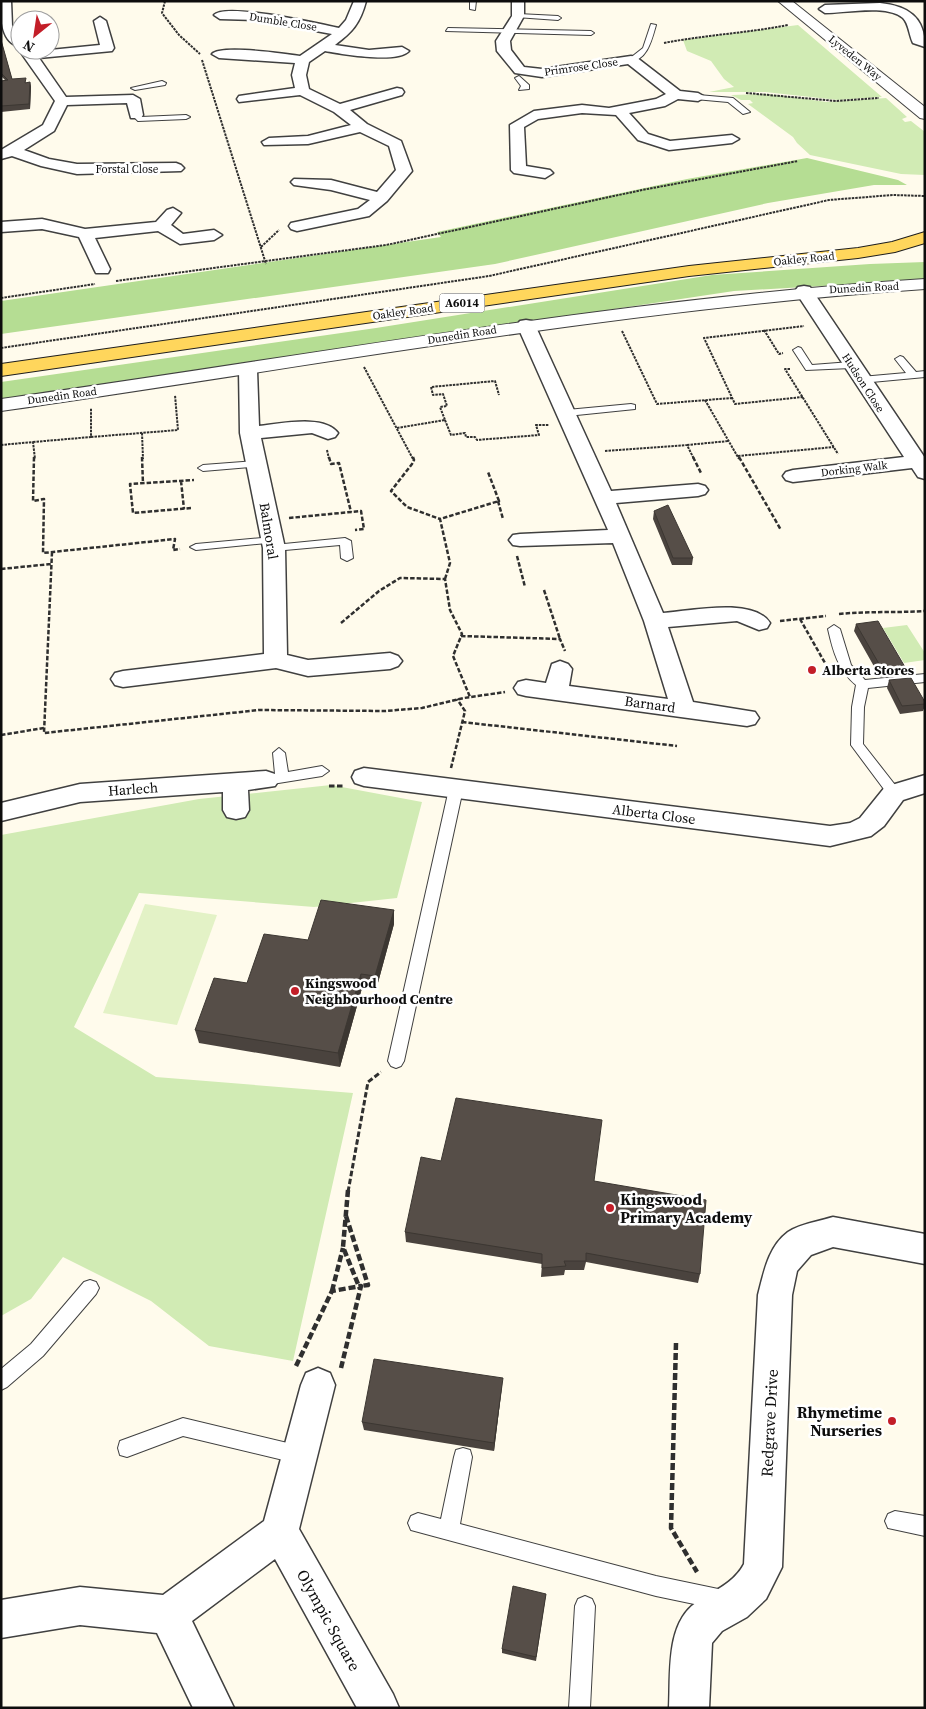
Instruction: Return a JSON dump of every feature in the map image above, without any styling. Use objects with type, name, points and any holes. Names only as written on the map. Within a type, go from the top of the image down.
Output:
[{"type":"main road","name":"Oakley Road","points":[[1,370],[689,271],[858,253],[895,247],[924,238]]},
{"type":"street","points":[[4,27],[5,1]]},
{"type":"street","name":"Dumble Close","points":[[303,60],[345,33],[357,15],[360,1]]},
{"type":"street","points":[[518,1],[518,16]]},
{"type":"street","name":"Lyveden Way","points":[[784,1],[925,115]]},
{"type":"street","points":[[825,9],[878,7],[911,11],[918,40],[925,43]]},
{"type":"street","name":"Dumble Close","points":[[220,15],[256,16],[345,33]]},
{"type":"street","name":"Primrose Close","points":[[518,16],[503,41],[504,51],[520,70],[523,79],[542,73],[631,60]]},
{"type":"street","points":[[60,50],[107,48],[100,21]]},
{"type":"street","name":"Dumble Close","points":[[323,47],[369,54],[402,51]]},
{"type":"street","points":[[219,54],[259,55],[303,60],[299,76],[302,91]]},
{"type":"street","points":[[33,60],[62,102]]},
{"type":"street","points":[[631,60],[676,94],[698,97]]},
{"type":"street","points":[[123,98],[130,95],[135,88]]},
{"type":"street","points":[[244,99],[302,91],[339,109],[362,127],[396,144],[404,171],[381,198],[364,213]]},
{"type":"street","points":[[339,109],[397,92]]},
{"type":"street","points":[[545,173],[519,170],[517,125],[534,115],[582,109],[609,112],[660,103],[676,94]]},
{"type":"street","points":[[62,102],[123,98],[133,100],[136,115]]},
{"type":"street","points":[[6,153],[49,128],[62,102]]},
{"type":"street","points":[[620,110],[643,136],[669,146],[732,139]]},
{"type":"street","points":[[269,142],[308,140],[362,127]]},
{"type":"street","name":"Forstal Close","points":[[6,153],[77,175],[152,164],[176,168]]},
{"type":"street","points":[[299,182],[331,185],[381,198]]},
{"type":"street","points":[[161,226],[173,213]]},
{"type":"street","points":[[297,226],[364,213],[382,219]]},
{"type":"street","points":[[1,227],[42,224],[85,234],[161,226],[180,239],[214,236]]},
{"type":"street","points":[[85,234],[103,278]]},
{"type":"street","name":"Dunedin Road","points":[[1,405],[248,370],[526,325],[804,291],[925,284]]},
{"type":"street","name":"Hudson Close","points":[[804,291],[920,468]]},
{"type":"street","name":"Barnard","points":[[526,325],[621,536],[656,621],[683,708],[526,688]]},
{"type":"street","name":"Balmoral","points":[[248,370],[250,433],[272,536],[276,660]]},
{"type":"street","points":[[250,433],[315,427],[326,438]]},
{"type":"street","name":"Dorking Walk","points":[[793,476],[847,470],[920,468]]},
{"type":"street","points":[[604,498],[698,490]]},
{"type":"street","points":[[520,540],[621,536]]},
{"type":"street","points":[[656,621],[740,614],[759,623]]},
{"type":"street","points":[[123,680],[152,686],[276,660],[308,668],[390,661]]},
{"type":"street","points":[[556,692],[560,669]]},
{"type":"street","points":[[683,708],[747,718]]},
{"type":"street","name":"Alberta Close","points":[[364,777],[830,836],[854,833],[875,822],[894,793]]},
{"type":"street","name":"Harlech","points":[[1,812],[80,792],[274,779]]},
{"type":"street","points":[[235,782],[236,810]]},
{"type":"street","points":[[894,793],[925,784]]},
{"type":"street","name":"Redgrave Drive","points":[[689,1708],[693,1638],[723,1600],[753,1586],[762,1567],[775,1295],[782,1264],[800,1243],[833,1232],[925,1249]]},
{"type":"street","points":[[1,1618],[80,1606],[168,1614],[280,1532],[300,1455],[307,1375]]},
{"type":"street","name":"Olympic Square","points":[[280,1532],[379,1708]]},
{"type":"street","points":[[168,1614],[214,1708]]},
{"type":"lane","points":[[518,16],[558,18]]},
{"type":"lane","points":[[631,60],[646,49],[653,25]]},
{"type":"lane","points":[[448,30],[591,33]]},
{"type":"lane","points":[[135,88],[162,83]]},
{"type":"lane","points":[[698,97],[730,100],[746,112]]},
{"type":"lane","points":[[136,115],[138,119],[186,117]]},
{"type":"lane","points":[[798,351],[809,368],[913,376],[925,374]]},
{"type":"lane","points":[[900,359],[913,376]]},
{"type":"lane","points":[[569,419],[631,407]]},
{"type":"lane","points":[[203,468],[257,464]]},
{"type":"lane","points":[[196,547],[272,536],[345,542],[347,558]]},
{"type":"lane","points":[[834,629],[844,666],[850,675],[862,684],[925,678]]},
{"type":"lane","points":[[862,684],[858,707],[857,745],[894,793]]},
{"type":"lane","points":[[279,753],[274,779],[322,771]]},
{"type":"lane","points":[[396,1061],[451,788]]},
{"type":"lane","points":[[1,1381],[38,1350],[90,1288]]},
{"type":"lane","points":[[127,1448],[183,1427],[300,1455]]},
{"type":"lane","points":[[449,1530],[462,1457]]},
{"type":"lane","points":[[895,1521],[925,1526]]},
{"type":"lane","points":[[418,1523],[656,1586],[723,1600]]},
{"type":"lane","points":[[579,1708],[584,1606]]},
{"type":"path","points":[[165,1],[162,13],[179,35],[199,51],[266,264]]},
{"type":"path","points":[[643,51],[647,52],[665,42],[699,36],[750,32],[777,26],[793,25]]},
{"type":"path","points":[[742,93],[765,93],[836,101],[879,98]]},
{"type":"path","points":[[1,298],[103,278],[265,261],[386,245],[642,190],[798,161]]},
{"type":"path","points":[[1,348],[489,276],[829,200],[883,195],[925,196]]},
{"type":"path","points":[[614,314],[657,404],[732,398]]},
{"type":"path","points":[[803,397],[735,404],[704,338],[824,323]]},
{"type":"path","points":[[764,330],[779,354],[798,351]]},
{"type":"path","points":[[352,353],[363,365],[414,460],[408,473],[394,485],[391,491],[407,506],[440,519],[498,500]]},
{"type":"path","points":[[808,367],[785,369],[847,470]]},
{"type":"path","points":[[1,446],[178,430],[174,380]]},
{"type":"path","points":[[499,395],[495,381],[431,387],[433,395],[443,394],[448,406],[440,407],[451,435],[465,433],[466,437],[475,437],[477,440],[539,435],[536,425],[569,419]]},
{"type":"path","points":[[90,392],[91,437]]},
{"type":"path","points":[[705,400],[781,530]]},
{"type":"path","points":[[397,428],[445,420]]},
{"type":"path","points":[[142,433],[143,484]]},
{"type":"path","points":[[326,438],[331,464],[339,462],[351,512]]},
{"type":"path","points":[[584,453],[729,441]]},
{"type":"path","points":[[34,442],[33,501],[44,499],[43,553],[175,539],[173,550],[196,547]]},
{"type":"path","points":[[687,445],[709,489],[698,490]]},
{"type":"path","points":[[738,456],[834,447]]},
{"type":"path","points":[[488,472],[503,519]]},
{"type":"path","points":[[191,508],[133,514],[130,484],[201,479]]},
{"type":"path","points":[[181,481],[184,508]]},
{"type":"path","points":[[272,536],[351,512],[362,511],[364,529],[352,530],[339,542]]},
{"type":"path","points":[[440,519],[450,563],[446,580],[450,610],[461,636],[453,656],[470,697]]},
{"type":"path","points":[[520,540],[514,549],[525,587]]},
{"type":"path","points":[[1,569],[51,564]]},
{"type":"path","points":[[341,623],[379,591],[400,578],[446,580]]},
{"type":"path","points":[[544,590],[560,639],[582,695]]},
{"type":"path","points":[[800,618],[823,662],[844,666]]},
{"type":"path","points":[[461,636],[560,639]]},
{"type":"path","points":[[259,710],[384,711],[422,708],[457,699],[526,688]]},
{"type":"path","points":[[451,788],[465,711],[457,699]]},
{"type":"path","points":[[462,722],[677,746]]},
{"type":"path","points":[[1,735],[44,728]]},
{"type":"path","points":[[343,1247],[361,1287],[335,1390],[307,1375],[343,1247],[345,1214],[368,1082],[396,1061]]},
{"type":"path","points":[[332,1291],[368,1285],[345,1214]]},
{"type":"path","points":[[676,1343],[671,1528],[723,1600]]},
{"type":"green space","points":[[798,25],[882,97],[838,100],[765,92],[709,92],[734,87],[724,79],[711,61],[687,51],[683,40]]},
{"type":"green space","points":[[768,94],[827,102],[886,98],[907,117],[902,119],[905,122],[911,121],[925,132],[925,175],[901,174],[810,155],[793,137],[748,104],[753,103],[750,100],[741,100],[731,95]]},
{"type":"green space","points":[[807,158],[898,180],[907,185],[874,185],[768,203],[495,264],[1,334],[1,301],[441,237],[437,232],[687,179]]},
{"type":"green space","points":[[925,262],[925,280],[734,291],[1,401],[1,382],[376,328],[712,275]]},
{"type":"green space","points":[[907,625],[925,653],[925,660],[904,663],[883,628]]},
{"type":"green space","points":[[331,785],[422,802],[397,898],[314,907],[139,893],[74,1027],[156,1077],[353,1093],[293,1361],[209,1346],[151,1301],[63,1257],[31,1299],[1,1316],[1,835],[199,799]]},
{"type":"green space","points":[[145,904],[217,915],[177,1025],[103,1013]]},
{"type":"building","points":[[1,40],[12,79],[26,78],[25,83],[30,82],[29,104],[1,106],[1,81],[8,80],[1,73]]},
{"type":"building","points":[[668,505],[693,558],[673,558],[654,511]]},
{"type":"building","points":[[878,621],[905,667],[882,669],[856,624]]},
{"type":"building","points":[[911,678],[925,704],[902,706],[889,680]]},
{"type":"building","name":"Kingswood Neighbourhood Centre","points":[[321,900],[394,910],[375,976],[361,974],[338,1053],[195,1030],[214,978],[247,983],[264,934],[308,940]]},
{"type":"building","points":[[456,1098],[602,1120],[594,1181],[706,1200],[700,1274],[586,1253],[586,1261],[564,1261],[566,1266],[542,1268],[542,1254],[405,1232],[421,1157],[441,1161]]},
{"type":"building","points":[[374,1359],[503,1378],[494,1443],[362,1422]]},
{"type":"building","points":[[513,1586],[546,1594],[536,1657],[502,1649]]},
{"type":"place","name":"Alberta Stores","points":[[812,670]]},
{"type":"place","name":"Kingswood Neighbourhood Centre","points":[[295,991]]},
{"type":"place","name":"Kingswood Primary Academy","points":[[610,1208]]},
{"type":"place","name":"Rhymetime Nurseries","points":[[892,1421]]}]
